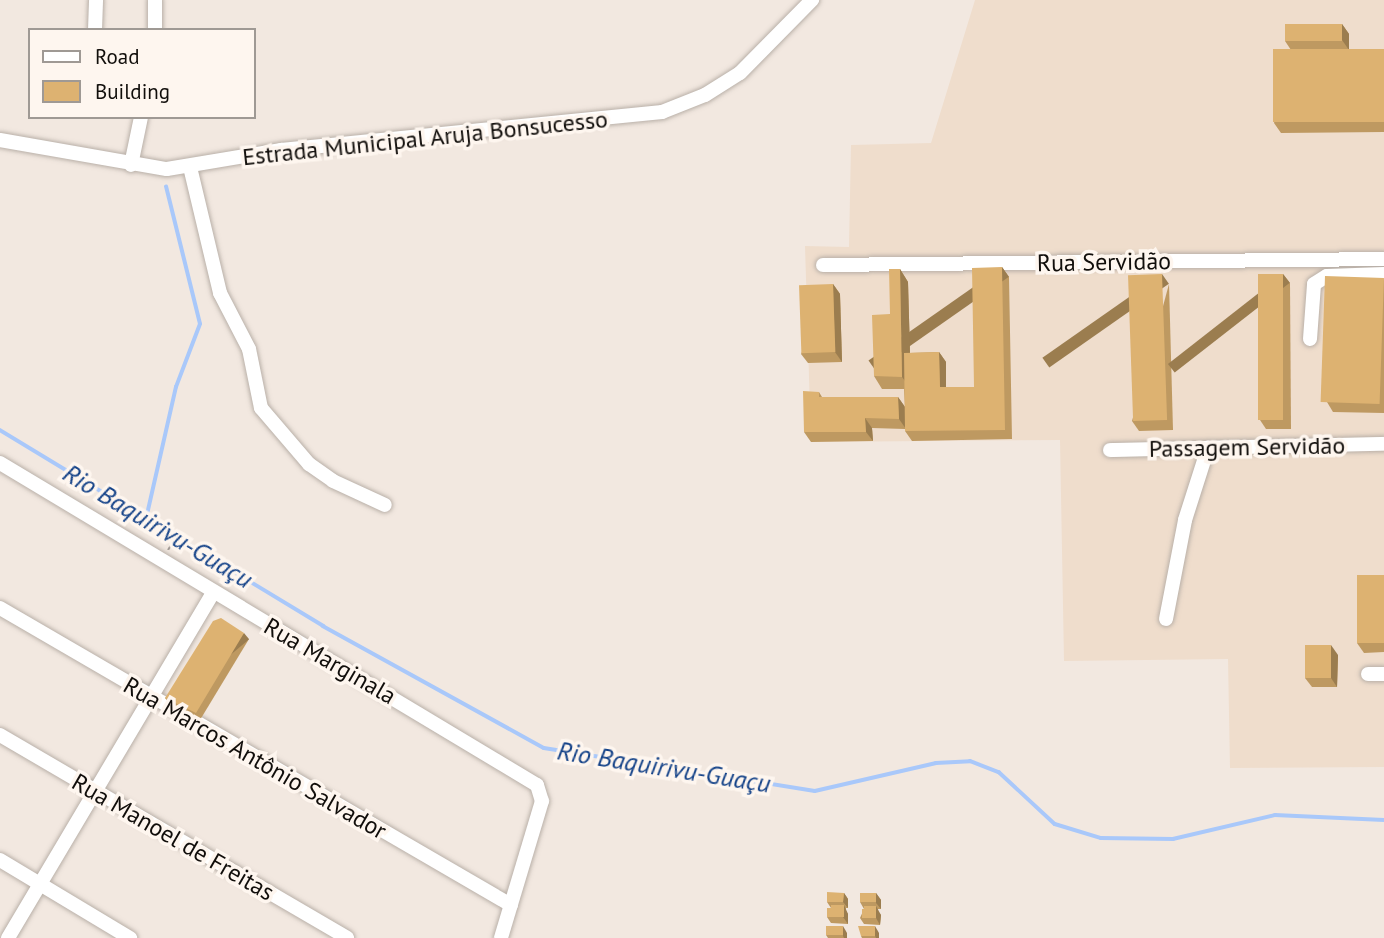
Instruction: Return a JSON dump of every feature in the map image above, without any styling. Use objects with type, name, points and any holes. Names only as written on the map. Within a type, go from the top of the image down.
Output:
[{"type":"street","points":[[95,28],[96,0]]},
{"type":"street","points":[[155,0],[155,28]]},
{"type":"street","name":"Estrada Municipal Aruja Bonsucesso","points":[[0,140],[131,166],[190,167],[281,150],[662,111],[705,95],[740,73],[812,0]]},
{"type":"street","points":[[131,166],[141,119]]},
{"type":"street","points":[[190,167],[220,293],[249,349],[261,408],[309,464],[333,481],[385,505]]},
{"type":"street","name":"Rua Servidão","points":[[824,265],[1384,259]]},
{"type":"street","points":[[1310,339],[1314,284],[1327,276],[1384,274]]},
{"type":"street","name":"Passagem Servidão","points":[[1110,450],[1384,444]]},
{"type":"street","points":[[1166,619],[1185,520],[1208,448]]},
{"type":"street","name":"Rua Marginala","points":[[0,463],[212,594],[537,785],[542,801],[511,905]]},
{"type":"street","points":[[8,938],[153,700],[212,594]]},
{"type":"street","name":"Rua Marcos Antônio Salvador","points":[[0,608],[153,700],[511,905]]},
{"type":"street","points":[[1368,674],[1384,674]]},
{"type":"street","name":"Rua Manoel de Freitas","points":[[0,735],[346,938]]},
{"type":"street","points":[[0,860],[130,938]]},
{"type":"street","points":[[501,938],[511,905]]},
{"type":"path","points":[[171,546],[175,539]]},
{"type":"shaded area","points":[[975,0],[1384,0],[1384,767],[1230,768],[1228,659],[1064,661],[1060,440],[811,442],[805,246],[849,247],[851,145],[931,143]]},
{"type":"building","points":[[1285,24],[1342,24],[1342,41],[1285,41]]},
{"type":"building","points":[[1273,49],[1384,49],[1384,122],[1273,122]]},
{"type":"building","points":[[1002,267],[1005,430],[905,431],[904,353],[939,352],[940,387],[974,387],[972,268]]},
{"type":"building","points":[[889,269],[900,269],[902,377],[874,376],[872,315],[890,314]]},
{"type":"building","points":[[1162,274],[1167,420],[1133,421],[1128,275]]},
{"type":"building","points":[[1258,274],[1283,274],[1283,420],[1258,420]]},
{"type":"building","points":[[1325,276],[1384,278],[1380,404],[1321,402]]},
{"type":"building","points":[[833,284],[835,352],[801,353],[799,285]]},
{"type":"building","points":[[803,391],[819,392],[819,397],[898,397],[899,419],[865,418],[866,432],[804,432]]},
{"type":"building","points":[[1357,575],[1384,575],[1384,643],[1357,643]]},
{"type":"building","points":[[221,618],[244,633],[196,713],[165,698],[213,621]]},
{"type":"building","points":[[1305,645],[1331,645],[1331,678],[1305,678]]},
{"type":"building","points":[[827,892],[844,893],[843,902],[827,902]]},
{"type":"building","points":[[860,893],[876,893],[876,902],[860,902]]},
{"type":"building","points":[[831,905],[844,905],[844,908],[831,908]]},
{"type":"building","points":[[864,906],[876,906],[876,909],[864,909]]},
{"type":"building","points":[[827,908],[844,908],[844,917],[827,917]]},
{"type":"building","points":[[862,909],[876,909],[876,918],[862,918]]},
{"type":"building","points":[[826,926],[843,926],[843,935],[826,935]]},
{"type":"building","points":[[858,926],[875,926],[875,936],[861,936]]},
{"type":"waterway","points":[[146,519],[176,387],[200,324],[166,187]]},
{"type":"waterway","name":"Rio Baquirivu-Guaçu","points":[[0,430],[323,626],[544,748],[815,791],[936,763],[970,761],[999,772],[1055,824],[1101,838],[1173,839],[1275,815],[1384,820]]}]
